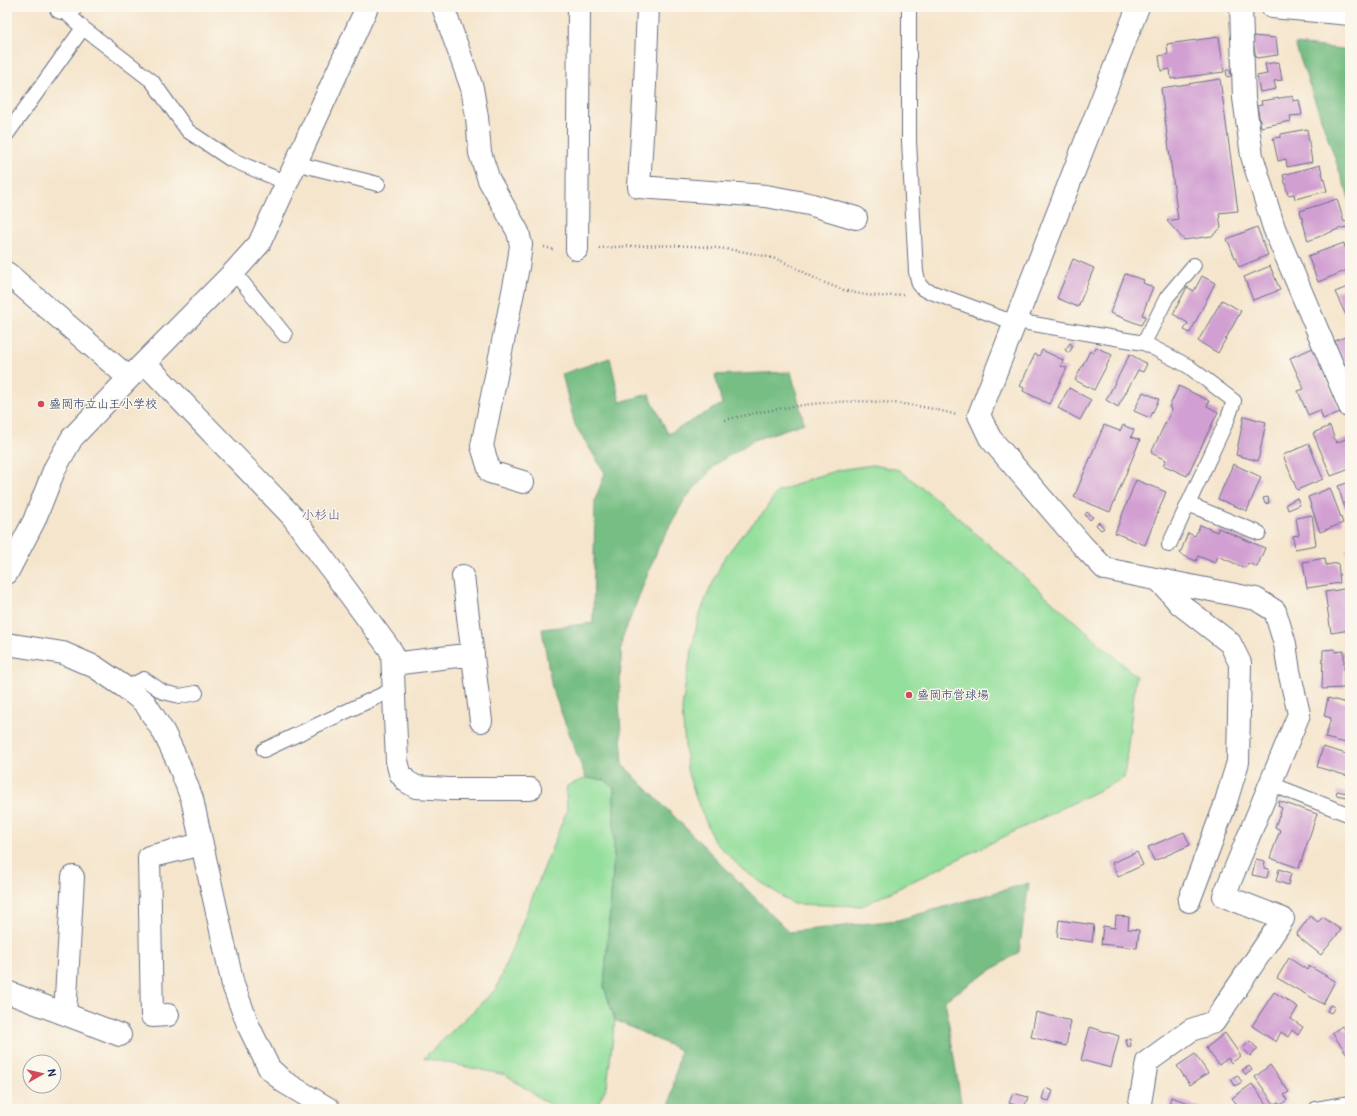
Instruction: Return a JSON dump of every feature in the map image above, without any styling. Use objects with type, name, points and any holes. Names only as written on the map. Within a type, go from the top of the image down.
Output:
[{"type":"main road","points":[[7,573],[34,521],[52,474],[62,453],[72,438],[234,272],[259,244],[367,7]]},
{"type":"main road","points":[[443,7],[472,88],[477,117],[480,153],[485,172],[488,180],[518,232],[521,245],[518,267],[482,446],[490,472],[522,482]]},
{"type":"main road","points":[[577,249],[579,7]]},
{"type":"main road","points":[[648,7],[639,187],[766,196],[809,204],[856,218]]},
{"type":"main road","points":[[1138,7],[979,415],[990,438],[1082,545],[1105,569],[1256,599],[1275,612],[1285,644],[1289,671],[1299,714],[1224,896],[1282,918],[1214,1022],[1191,1030],[1147,1062],[1139,1109]]},
{"type":"main road","points":[[1241,7],[1244,98],[1252,156],[1274,228],[1350,407]]},
{"type":"main road","points":[[1272,7],[1350,14]]},
{"type":"main road","points":[[7,274],[129,378]]},
{"type":"main road","points":[[145,363],[292,516],[392,652],[397,761],[400,773],[406,781],[416,787],[448,789],[530,789]]},
{"type":"main road","points":[[463,576],[481,721]]},
{"type":"main road","points":[[1159,580],[1180,604],[1230,643],[1240,663],[1238,762],[1224,808],[1189,901]]},
{"type":"main road","points":[[7,644],[63,654],[95,667],[126,688],[145,704],[164,733],[178,762],[192,799],[233,985],[249,1027],[269,1068],[284,1082],[329,1109]]},
{"type":"main road","points":[[393,664],[473,654]]},
{"type":"main road","points":[[168,1015],[152,1016],[148,858],[202,844]]},
{"type":"main road","points":[[66,1014],[73,877]]},
{"type":"main road","points":[[7,992],[120,1035]]},
{"type":"lane","points":[[64,7],[83,28],[152,81],[188,131],[230,159],[291,173],[378,184]]},
{"type":"lane","points":[[909,7],[909,141],[916,272],[919,284],[923,288],[1004,319],[1144,343],[1188,366],[1234,401],[1228,418],[1169,545]]},
{"type":"lane","points":[[7,134],[83,28]]},
{"type":"lane","points":[[1144,343],[1167,297],[1194,265]]},
{"type":"lane","points":[[234,272],[285,335]]},
{"type":"lane","points":[[1188,504],[1259,533]]},
{"type":"lane","points":[[126,688],[144,679],[163,692],[180,696],[196,693]]},
{"type":"lane","points":[[264,750],[394,689]]},
{"type":"lane","points":[[1271,784],[1350,815]]},
{"type":"lane","points":[[1316,1109],[1350,1103]]},
{"type":"path","points":[[521,245],[535,244],[558,251],[620,246],[666,246],[725,249],[771,257],[794,266],[818,279],[862,295],[883,297],[895,296],[923,288]]},
{"type":"path","points":[[725,420],[795,405],[855,401],[910,405],[940,410],[962,416],[979,415]]},
{"type":"green space","points":[[1295,44],[1350,50],[1350,201]]},
{"type":"green space","points":[[610,358],[620,402],[649,394],[668,434],[722,404],[715,375],[791,372],[804,423],[754,440],[716,464],[685,499],[660,543],[622,639],[619,702],[623,765],[789,932],[898,920],[1029,883],[1019,952],[945,1000],[962,1109],[669,1109],[680,1050],[615,1020],[604,987],[614,857],[614,788],[605,780],[586,778],[552,688],[542,629],[593,623],[595,500],[605,473],[575,425],[562,374]]},
{"type":"green space","name":"盛岡市営球場","points":[[873,465],[899,470],[938,500],[1136,676],[1124,778],[862,906],[793,904],[743,870],[714,841],[696,798],[687,770],[682,710],[686,679],[698,619],[723,560],[741,536],[763,513],[777,492],[815,477],[839,470]]},
{"type":"green space","points":[[586,778],[605,780],[614,788],[614,857],[604,987],[615,1020],[607,1086],[595,1109],[556,1109],[506,1075],[424,1058],[496,989],[567,810],[567,786]]},
{"type":"building","points":[[1252,36],[1276,38],[1278,55],[1256,58]]},
{"type":"building","points":[[1219,37],[1224,72],[1171,79],[1170,69],[1161,71],[1159,56],[1168,54],[1167,44]]},
{"type":"building","points":[[1279,62],[1282,80],[1274,81],[1276,89],[1260,92],[1257,76],[1267,74],[1265,64]]},
{"type":"building","points":[[1226,70],[1230,70],[1231,76],[1227,77]]},
{"type":"building","points":[[1220,79],[1238,211],[1219,213],[1221,228],[1212,236],[1184,240],[1167,221],[1178,219],[1161,88]]},
{"type":"building","points":[[1293,96],[1293,101],[1299,100],[1302,115],[1290,116],[1291,121],[1261,127],[1257,106],[1262,105],[1261,101]]},
{"type":"building","points":[[1307,129],[1312,162],[1287,167],[1286,159],[1278,161],[1273,138],[1281,137],[1281,134]]},
{"type":"building","points":[[1320,165],[1327,191],[1295,199],[1294,194],[1288,195],[1283,175]]},
{"type":"building","points":[[1337,199],[1344,222],[1350,221],[1350,227],[1341,228],[1308,241],[1300,211]]},
{"type":"building","points":[[1257,227],[1268,255],[1239,267],[1227,239]]},
{"type":"building","points":[[1344,243],[1345,248],[1350,246],[1350,269],[1318,282],[1308,256]]},
{"type":"building","points":[[1073,259],[1094,268],[1078,307],[1057,298]]},
{"type":"building","points":[[1270,266],[1280,290],[1253,300],[1244,277]]},
{"type":"building","points":[[1125,274],[1144,280],[1143,283],[1153,287],[1142,315],[1146,316],[1141,325],[1110,313]]},
{"type":"building","points":[[1202,276],[1215,283],[1190,333],[1184,330],[1188,323],[1173,314],[1187,287],[1194,291]]},
{"type":"building","points":[[1350,286],[1350,324],[1335,292]]},
{"type":"building","points":[[1222,300],[1241,311],[1218,353],[1198,341]]},
{"type":"building","points":[[1350,335],[1350,361],[1343,364],[1335,341]]},
{"type":"building","points":[[1070,343],[1073,346],[1069,353],[1065,350]]},
{"type":"building","points":[[1096,347],[1112,355],[1094,390],[1075,380],[1090,351],[1093,353]]},
{"type":"building","points":[[1313,348],[1340,412],[1323,419],[1320,410],[1308,415],[1298,391],[1304,389],[1290,358]]},
{"type":"building","points":[[1042,350],[1063,360],[1061,366],[1067,368],[1049,404],[1023,391],[1024,388],[1020,386],[1035,354],[1039,356]]},
{"type":"building","points":[[1130,354],[1147,364],[1143,372],[1138,370],[1118,407],[1106,400]]},
{"type":"building","points":[[1179,386],[1209,401],[1207,406],[1218,412],[1187,476],[1163,465],[1166,460],[1151,453],[1172,409],[1169,407]]},
{"type":"building","points":[[1069,388],[1091,400],[1080,420],[1058,408]]},
{"type":"building","points":[[1143,392],[1159,399],[1150,418],[1134,411]]},
{"type":"building","points":[[7,413],[11,414],[7,423]]},
{"type":"building","points":[[1244,416],[1266,422],[1258,461],[1236,455]]},
{"type":"building","points":[[1104,425],[1120,431],[1123,425],[1134,430],[1131,437],[1140,440],[1110,512],[1074,497]]},
{"type":"building","points":[[1330,426],[1336,443],[1350,437],[1350,469],[1331,476],[1313,433]]},
{"type":"building","points":[[1309,444],[1323,479],[1297,490],[1283,455]]},
{"type":"building","points":[[1233,464],[1261,477],[1247,511],[1218,499]]},
{"type":"building","points":[[1136,480],[1166,492],[1145,545],[1115,533]]},
{"type":"building","points":[[1350,482],[1350,507],[1345,509],[1338,486]]},
{"type":"building","points":[[1330,488],[1343,523],[1320,532],[1308,497]]},
{"type":"building","points":[[1268,497],[1269,503],[1265,504],[1263,498]]},
{"type":"building","points":[[1297,498],[1300,505],[1288,510],[1286,504]]},
{"type":"building","points":[[1087,512],[1093,517],[1090,520],[1085,515]]},
{"type":"building","points":[[1312,515],[1316,545],[1295,549],[1293,536],[1299,535],[1296,518]]},
{"type":"building","points":[[1098,522],[1104,528],[1101,530],[1096,525]]},
{"type":"building","points":[[1200,525],[1217,532],[1218,528],[1265,548],[1257,567],[1248,563],[1245,568],[1218,556],[1215,563],[1198,556],[1196,561],[1180,554],[1188,533],[1195,536]]},
{"type":"building","points":[[1350,549],[1350,555],[1348,556],[1346,550]]},
{"type":"building","points":[[1325,558],[1326,565],[1338,563],[1340,583],[1307,588],[1303,562]]},
{"type":"building","points":[[1350,588],[1350,630],[1331,633],[1325,592]]},
{"type":"building","points":[[1335,649],[1335,652],[1344,651],[1344,688],[1322,689],[1323,650]]},
{"type":"building","points":[[1328,698],[1350,704],[1350,729],[1349,728],[1346,743],[1325,738],[1331,718],[1324,716]]},
{"type":"building","points":[[1323,747],[1350,755],[1350,768],[1348,776],[1317,767]]},
{"type":"building","points":[[1337,791],[1347,793],[1347,797],[1336,795]]},
{"type":"building","points":[[1279,801],[1317,814],[1299,868],[1270,858],[1280,830],[1275,827],[1282,808],[1278,806]]},
{"type":"building","points":[[1184,832],[1190,845],[1154,861],[1148,847]]},
{"type":"building","points":[[1137,852],[1143,865],[1118,877],[1112,863]]},
{"type":"building","points":[[1256,859],[1265,861],[1264,868],[1269,869],[1267,878],[1252,875]]},
{"type":"building","points":[[1279,869],[1291,873],[1288,885],[1276,881]]},
{"type":"building","points":[[1116,916],[1129,917],[1128,929],[1139,930],[1137,948],[1101,944],[1103,926],[1115,928]]},
{"type":"building","points":[[1310,916],[1318,922],[1323,917],[1341,930],[1321,955],[1296,935]]},
{"type":"building","points":[[1059,920],[1094,925],[1092,942],[1057,937]]},
{"type":"building","points":[[1289,958],[1307,970],[1309,966],[1335,981],[1323,1004],[1277,978]]},
{"type":"building","points":[[1274,992],[1298,1007],[1291,1019],[1303,1027],[1298,1035],[1292,1030],[1288,1037],[1281,1032],[1276,1042],[1252,1026]]},
{"type":"building","points":[[1330,1005],[1335,1007],[1331,1013],[1327,1011]]},
{"type":"building","points":[[1036,1012],[1071,1021],[1066,1046],[1031,1037]]},
{"type":"building","points":[[1342,1026],[1347,1032],[1350,1029],[1350,1058],[1332,1033]]},
{"type":"building","points":[[1090,1027],[1119,1036],[1111,1068],[1081,1060]]},
{"type":"building","points":[[1225,1033],[1241,1056],[1231,1063],[1228,1058],[1219,1065],[1206,1048]]},
{"type":"building","points":[[1130,1039],[1131,1046],[1128,1047],[1126,1040]]},
{"type":"building","points":[[1250,1041],[1258,1049],[1250,1056],[1243,1048]]},
{"type":"building","points":[[1195,1054],[1208,1073],[1190,1085],[1177,1066]]},
{"type":"building","points":[[1270,1065],[1289,1092],[1284,1095],[1287,1100],[1280,1105],[1278,1102],[1274,1104],[1255,1077]]},
{"type":"building","points":[[1249,1066],[1252,1070],[1246,1075],[1242,1070]]},
{"type":"building","points":[[1237,1075],[1242,1082],[1235,1086],[1231,1079]]},
{"type":"building","points":[[1252,1084],[1270,1109],[1240,1109],[1232,1098]]},
{"type":"building","points":[[1045,1088],[1053,1091],[1049,1101],[1042,1099]]},
{"type":"building","points":[[1013,1093],[1028,1097],[1024,1108],[1009,1103]]},
{"type":"building","points":[[1171,1097],[1200,1107],[1199,1109],[1168,1109]]},
{"type":"place","name":"盛岡市立山王小学校","points":[[41,404]]},
{"type":"place","name":"盛岡市営球場","points":[[909,695]]},
{"type":"district","name":"小杉山","points":[[321,514]]}]
